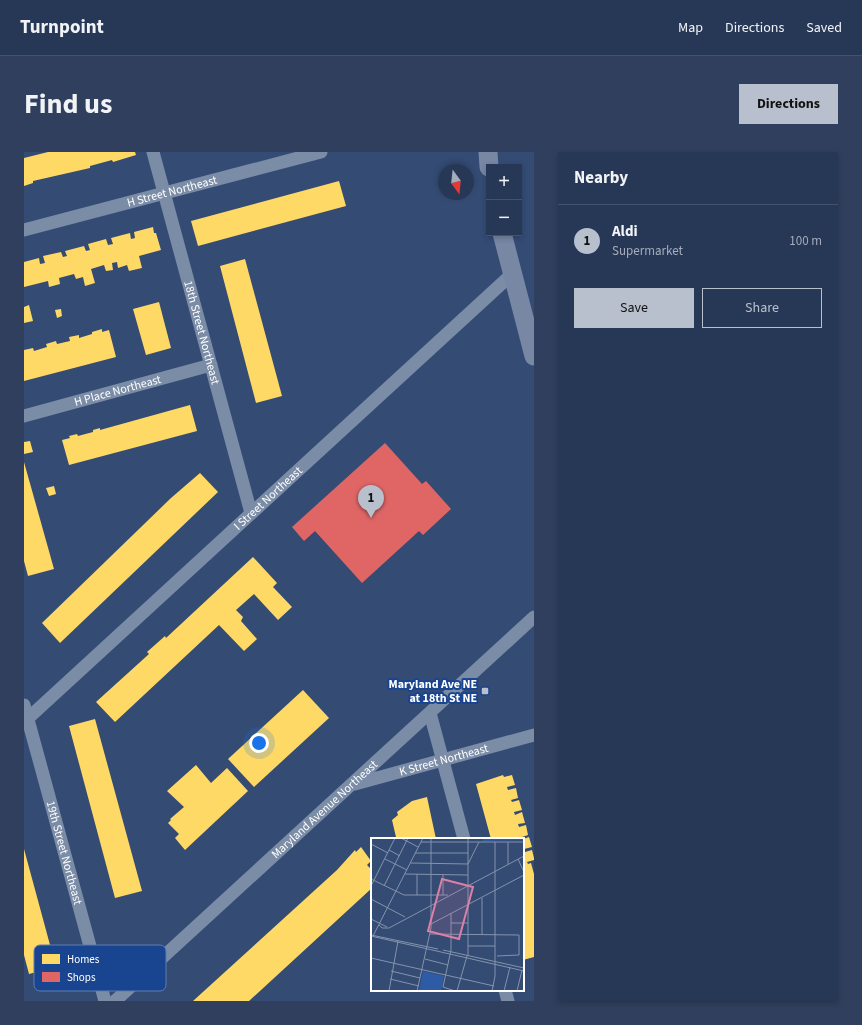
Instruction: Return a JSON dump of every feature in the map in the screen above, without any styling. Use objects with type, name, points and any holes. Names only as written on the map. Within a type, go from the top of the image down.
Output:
[{"type":"main road","points":[[488,152],[489,164]]},
{"type":"main road","points":[[503,236],[534,356]]},
{"type":"street","name":"18th Street Northeast","points":[[153,152],[251,513]]},
{"type":"street","name":"H Street Northeast","points":[[24,230],[321,152]]},
{"type":"street","name":"I Street Northeast","points":[[26,720],[512,274]]},
{"type":"street","name":"H Place Northeast","points":[[24,416],[211,365]]},
{"type":"street","name":"Maryland Avenue Northeast","points":[[166,954],[534,617]]},
{"type":"street","name":"19th Street Northeast","points":[[24,705],[26,720],[89,945]]},
{"type":"street","points":[[430,713],[464,838]]},
{"type":"street","name":"K Street Northeast","points":[[353,784],[534,735]]},
{"type":"street","name":"19th Street Northeast","points":[[102,991],[105,1001]]},
{"type":"street","name":"Maryland Avenue Northeast","points":[[115,1001],[126,991]]},
{"type":"street","points":[[505,991],[508,1001]]},
{"type":"building: Homes","points":[[48,152],[135,152],[136,155],[113,162],[112,160],[90,166],[90,168],[33,181],[33,183],[24,186],[24,158]]},
{"type":"building: Homes","points":[[339,181],[346,206],[198,246],[191,221]]},
{"type":"building: Homes","points":[[153,227],[161,250],[139,256],[142,268],[129,271],[127,265],[118,268],[117,262],[112,263],[113,270],[106,271],[104,265],[91,269],[95,283],[85,286],[83,277],[76,279],[74,274],[59,278],[60,284],[49,287],[48,281],[24,287],[24,262],[39,258],[40,264],[45,263],[43,256],[61,252],[63,257],[67,256],[65,251],[84,246],[86,251],[90,250],[88,244],[106,239],[108,245],[113,244],[111,238],[130,233],[131,239],[135,238],[134,232]]},
{"type":"building: Homes","points":[[245,259],[282,396],[256,403],[220,266]]},
{"type":"building: Homes","points":[[159,302],[171,348],[146,355],[133,309]]},
{"type":"building: Homes","points":[[29,305],[33,321],[24,323],[24,307]]},
{"type":"building: Homes","points":[[61,309],[62,316],[57,318],[55,310]]},
{"type":"building: Homes","points":[[102,329],[102,332],[109,330],[116,357],[24,381],[24,350],[33,348],[34,351],[47,347],[46,344],[56,341],[57,344],[70,341],[69,337],[79,335],[79,338]]},
{"type":"building: Homes","points":[[190,405],[197,431],[69,465],[62,440],[70,438],[69,436],[77,434],[78,436],[93,432],[93,430],[100,428],[100,430]]},
{"type":"building: Homes","points":[[30,441],[33,452],[24,454],[24,442]]},
{"type":"building: Homes","points":[[24,462],[54,569],[28,576],[24,561]]},
{"type":"building: Homes","points":[[200,473],[218,492],[60,643],[42,623],[171,498]]},
{"type":"building: Homes","points":[[54,486],[56,494],[49,496],[46,488]]},
{"type":"building: Homes","points":[[253,557],[277,583],[273,587],[292,607],[278,620],[254,594],[236,610],[243,617],[241,621],[257,639],[244,651],[219,625],[115,722],[96,702],[149,654],[147,652],[165,636],[166,638]]},
{"type":"building: Homes","points":[[303,690],[329,718],[254,787],[228,759]]},
{"type":"building: Homes","points":[[95,719],[142,891],[115,898],[69,726]]},
{"type":"building: Homes","points":[[196,765],[211,783],[227,768],[248,791],[185,850],[175,838],[179,834],[168,823],[171,820],[170,819],[184,807],[167,791]]},
{"type":"building: Homes","points":[[503,775],[504,777],[512,775],[515,785],[507,787],[508,790],[516,788],[518,798],[511,800],[512,802],[519,800],[522,810],[514,812],[515,815],[522,812],[525,823],[518,824],[519,827],[526,825],[528,835],[522,838],[491,838],[476,784]]},
{"type":"building: Homes","points":[[427,797],[436,838],[394,838],[396,837],[392,820],[398,815],[397,812],[412,801]]},
{"type":"building: Homes","points":[[529,837],[532,847],[524,849],[524,839]]},
{"type":"building: Homes","points":[[361,847],[371,861],[367,865],[371,869],[371,889],[249,1001],[193,1001],[337,870],[355,850],[356,852]]},
{"type":"building: Homes","points":[[24,849],[50,945],[34,945],[34,973],[29,974],[24,955]]},
{"type":"building: Homes","points":[[524,849],[525,852],[532,850],[534,858],[534,860],[527,862],[528,864],[531,863],[534,874],[534,957],[524,960]]},
{"type":"building: Shops","points":[[385,443],[422,484],[426,481],[451,509],[423,535],[419,531],[362,583],[315,531],[304,541],[292,527]]},
{"type":"place","name":"Aldi","points":[[371,518]]},
{"type":"place","name":"Maryland Ave NE at 18th St NE","points":[[485,691]]}]
